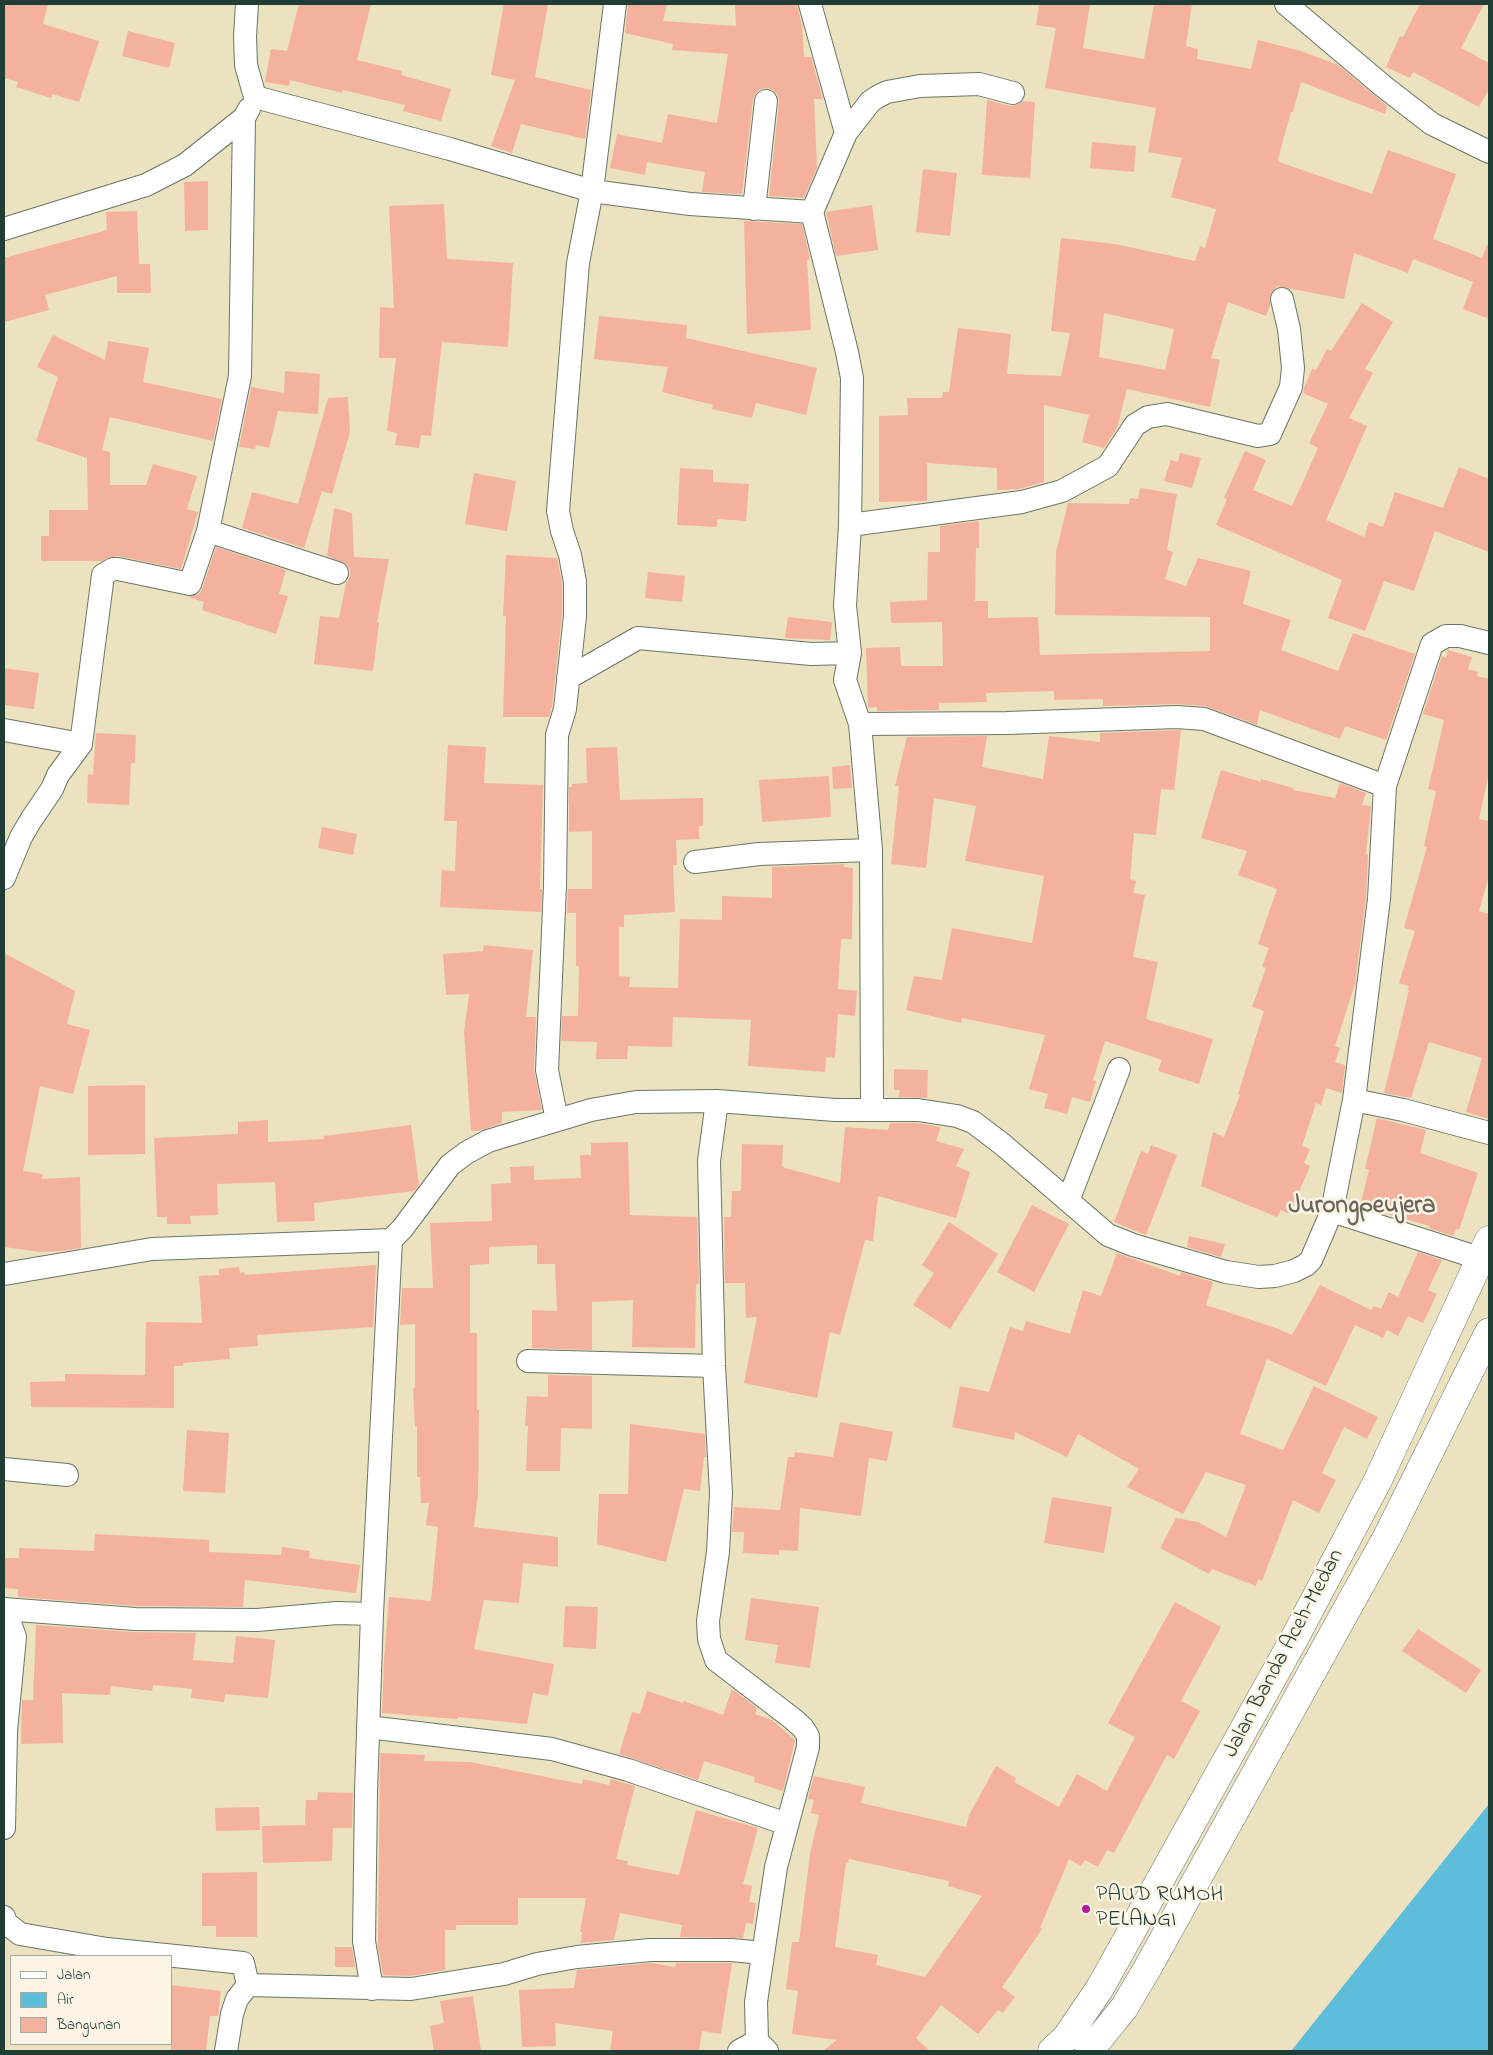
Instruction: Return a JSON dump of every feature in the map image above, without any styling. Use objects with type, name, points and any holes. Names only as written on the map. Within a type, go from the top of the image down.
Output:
[{"type":"highway","name":"Jalan Banda Aceh-Medan","points":[[1052,2051],[1077,2023],[1100,1988],[1294,1639],[1377,1482],[1486,1250]]},
{"type":"highway","name":"Jalan Banda Aceh-Medan","points":[[1089,2051],[1124,2008],[1147,1969],[1387,1537],[1489,1332]]},
{"type":"highway","points":[[1294,1639],[1323,1652]]},
{"type":"street","points":[[4,229],[146,185],[185,165],[244,118],[255,97],[246,65],[247,4]]},
{"type":"street","points":[[557,1120],[547,1070],[555,895],[557,735],[565,709],[575,616],[575,582],[570,554],[562,531],[558,511],[578,263],[592,191],[615,4]]},
{"type":"street","points":[[810,4],[846,133]]},
{"type":"street","points":[[1286,4],[1383,86],[1432,124],[1489,152]]},
{"type":"street","points":[[872,1110],[871,850],[860,724],[845,680],[850,652],[845,606],[850,525],[852,378],[812,212],[846,133],[870,102],[887,92],[920,86],[979,84],[1013,93]]},
{"type":"street","points":[[255,97],[450,149],[592,191],[690,204],[812,212]]},
{"type":"street","points":[[754,209],[766,100]]},
{"type":"street","points":[[4,878],[31,820],[52,789],[58,775],[82,744],[103,575],[113,569],[118,569],[190,584],[208,531],[240,376],[244,118]]},
{"type":"street","points":[[850,525],[1022,502],[1062,491],[1108,466],[1135,425],[1148,417],[1167,414],[1258,436],[1270,434],[1291,387],[1293,368],[1289,328],[1282,299]]},
{"type":"street","points":[[208,531],[338,573]]},
{"type":"street","points":[[372,1989],[364,1941],[368,1727],[391,1240],[402,1229],[450,1165],[466,1152],[488,1141],[591,1110],[636,1102],[717,1101],[835,1110],[918,1110],[957,1116],[973,1122],[1002,1144],[1108,1235],[1133,1245],[1226,1272],[1259,1277],[1286,1274],[1306,1265],[1332,1212],[1354,1100],[1379,899],[1385,786],[1432,644],[1446,636],[1460,636],[1489,643]]},
{"type":"street","points":[[568,678],[638,638],[811,654],[850,652]]},
{"type":"street","points":[[860,724],[1007,723],[1177,717],[1204,719],[1385,786]]},
{"type":"street","points":[[4,730],[82,744]]},
{"type":"street","points":[[695,862],[759,854],[871,850]]},
{"type":"street","points":[[1068,1201],[1119,1069]]},
{"type":"street","points":[[1354,1100],[1403,1110],[1489,1133]]},
{"type":"street","points":[[717,1101],[709,1161],[714,1366],[721,1493],[718,1552],[708,1621],[709,1639],[716,1660],[793,1719],[803,1728],[808,1736],[808,1748],[776,1867],[756,2002],[755,2048]]},
{"type":"street","points":[[1332,1212],[1486,1250]]},
{"type":"street","points":[[4,1274],[152,1249],[391,1240]]},
{"type":"street","points":[[528,1361],[714,1366]]},
{"type":"street","points":[[4,1469],[67,1475]]},
{"type":"street","points":[[4,1828],[6,1731],[15,1637],[4,1609],[136,1620],[257,1620],[337,1613],[372,1614]]},
{"type":"street","points":[[368,1727],[552,1749],[628,1770],[787,1824]]},
{"type":"street","points":[[4,1916],[6,1923],[20,1934],[107,1949],[165,1955]]},
{"type":"street","points":[[248,1985],[411,1990],[504,1974],[537,1964],[586,1956],[650,1950],[763,1952]]},
{"type":"street","points":[[172,1956],[243,1963],[248,1985]]},
{"type":"street","points":[[226,2051],[232,2014],[237,1999],[248,1985]]},
{"type":"water","points":[[1489,1804],[1489,2051],[1291,2051]]},
{"type":"building","points":[[4,4],[48,4],[43,24],[99,41],[79,102],[52,94],[51,98],[16,87],[18,82],[4,78]]},
{"type":"building","points":[[299,4],[371,4],[357,60],[402,71],[401,75],[451,89],[441,121],[403,111],[405,105],[343,90],[342,93],[290,80],[289,86],[265,82],[271,49],[287,51]]},
{"type":"building","points":[[504,4],[548,4],[535,77],[591,90],[585,139],[521,124],[512,153],[491,146],[515,80],[491,75]]},
{"type":"building","points":[[628,4],[667,4],[663,21],[736,26],[735,5],[797,4],[802,26],[804,57],[811,57],[823,99],[814,99],[817,168],[804,198],[769,196],[779,102],[778,95],[768,88],[760,89],[755,94],[753,100],[742,194],[702,192],[705,172],[647,162],[645,175],[610,168],[617,134],[662,143],[668,114],[717,123],[728,54],[672,50],[673,44],[625,33]]},
{"type":"building","points":[[1039,4],[1090,4],[1083,48],[1144,59],[1154,4],[1192,4],[1186,46],[1198,49],[1197,59],[1251,69],[1258,40],[1301,51],[1338,65],[1387,106],[1385,114],[1301,82],[1278,159],[1279,162],[1372,194],[1388,150],[1456,174],[1433,239],[1482,258],[1487,245],[1489,245],[1489,319],[1463,309],[1473,282],[1413,259],[1408,273],[1354,253],[1344,299],[1277,286],[1270,295],[1270,305],[1266,316],[1228,302],[1211,358],[1220,360],[1210,407],[1127,389],[1117,428],[1104,448],[1082,442],[1089,415],[1044,405],[1044,482],[1019,489],[997,490],[997,468],[927,463],[927,501],[879,502],[879,416],[908,415],[907,398],[942,398],[943,392],[949,392],[958,328],[1011,334],[1007,374],[1061,376],[1070,333],[1051,331],[1061,238],[1115,244],[1195,261],[1200,246],[1205,248],[1216,209],[1171,197],[1182,158],[1148,152],[1156,108],[1045,88],[1056,28],[1036,25]],"holes":[[[1104,313],[1174,329],[1165,370],[1099,357]]]},
{"type":"building","points":[[1420,4],[1484,4],[1461,48],[1489,63],[1489,89],[1479,107],[1413,72],[1410,78],[1386,67],[1400,36],[1403,37]]},
{"type":"building","points":[[128,31],[175,43],[169,68],[122,56]]},
{"type":"building","points":[[987,100],[1010,106],[1017,105],[1023,101],[1035,102],[1030,178],[982,175]]},
{"type":"building","points":[[1092,142],[1136,146],[1134,172],[1090,168]]},
{"type":"building","points":[[923,169],[957,173],[950,236],[916,232]]},
{"type":"building","points":[[208,181],[208,230],[185,231],[184,182]]},
{"type":"building","points":[[444,204],[447,259],[513,263],[508,347],[442,342],[431,436],[421,435],[419,448],[395,445],[397,433],[387,431],[396,358],[379,358],[380,307],[394,308],[389,206]]},
{"type":"building","points":[[872,205],[878,250],[836,256],[826,212]]},
{"type":"building","points":[[137,211],[139,264],[150,264],[151,293],[117,293],[117,276],[45,295],[49,310],[4,322],[4,258],[107,230],[106,212]]},
{"type":"building","points":[[744,221],[802,224],[810,259],[807,260],[811,330],[747,334]]},
{"type":"building","points":[[1362,303],[1393,322],[1365,369],[1373,373],[1349,418],[1367,426],[1326,520],[1364,537],[1369,522],[1383,527],[1395,492],[1443,508],[1459,467],[1489,479],[1489,552],[1435,531],[1414,591],[1384,581],[1365,631],[1328,618],[1342,580],[1216,525],[1227,499],[1224,498],[1245,451],[1266,460],[1253,490],[1292,506],[1318,448],[1309,443],[1328,404],[1303,393],[1304,388],[1312,369],[1316,370],[1327,349],[1331,351]]},
{"type":"building","points":[[599,316],[687,325],[686,338],[817,368],[806,415],[756,403],[752,418],[712,409],[713,405],[662,392],[668,367],[594,359]]},
{"type":"building","points":[[53,335],[105,360],[108,341],[149,348],[143,382],[222,399],[213,441],[110,417],[102,450],[110,452],[110,485],[146,485],[153,464],[197,476],[187,509],[198,512],[181,569],[118,556],[102,561],[41,561],[41,536],[49,536],[49,510],[88,510],[87,458],[36,441],[58,377],[37,367]]},
{"type":"building","points":[[285,371],[320,374],[318,414],[278,411],[269,448],[256,445],[255,449],[239,447],[251,387],[284,393]]},
{"type":"building","points":[[348,397],[350,432],[332,494],[322,491],[304,548],[242,528],[252,492],[298,504],[328,398]]},
{"type":"building","points":[[1180,453],[1201,458],[1192,488],[1164,481],[1171,460],[1178,462]]},
{"type":"building","points":[[680,468],[713,470],[713,482],[749,484],[746,521],[717,519],[717,527],[677,525]]},
{"type":"building","points":[[474,473],[516,481],[507,531],[465,524]]},
{"type":"building","points":[[1140,488],[1177,494],[1167,550],[1173,552],[1165,579],[1186,586],[1198,558],[1251,571],[1243,604],[1291,620],[1281,650],[1338,671],[1353,633],[1415,654],[1386,740],[1345,726],[1340,739],[1260,710],[1257,725],[1205,706],[1177,704],[1103,706],[1103,699],[1054,700],[1054,691],[986,693],[987,702],[939,703],[939,710],[877,711],[877,707],[868,708],[866,648],[900,647],[901,666],[943,666],[942,622],[891,623],[890,602],[927,600],[928,552],[940,552],[940,526],[979,521],[979,548],[976,548],[975,601],[988,601],[988,618],[1038,617],[1040,655],[1210,651],[1210,617],[1055,615],[1056,552],[1068,503],[1129,504],[1130,498],[1138,499]]},
{"type":"building","points":[[334,508],[352,513],[354,557],[389,559],[377,622],[379,623],[373,671],[314,664],[320,616],[339,618],[346,583],[350,577],[350,570],[346,564],[327,556]]},
{"type":"building","points":[[216,547],[286,570],[279,594],[288,596],[276,634],[202,610],[204,602],[188,597],[199,594],[202,589]]},
{"type":"building","points":[[506,555],[557,558],[562,583],[562,615],[552,706],[549,717],[503,717],[506,616],[503,616]]},
{"type":"building","points":[[648,572],[685,576],[682,602],[645,598]]},
{"type":"building","points":[[788,617],[832,622],[830,640],[785,638]]},
{"type":"building","points":[[1448,650],[1472,657],[1468,669],[1478,672],[1477,676],[1489,679],[1489,773],[1479,819],[1489,821],[1489,876],[1479,911],[1489,914],[1489,1119],[1466,1112],[1482,1058],[1429,1042],[1411,1098],[1384,1093],[1409,990],[1407,990],[1409,986],[1399,983],[1415,931],[1404,928],[1427,847],[1424,846],[1436,791],[1428,789],[1444,720],[1423,714],[1442,656],[1446,658]]},
{"type":"building","points":[[4,668],[39,673],[34,709],[4,705]]},
{"type":"building","points":[[1181,730],[1174,790],[1161,789],[1156,835],[1134,833],[1130,879],[1136,881],[1133,893],[1145,895],[1133,957],[1158,962],[1146,1019],[1213,1039],[1199,1084],[1158,1071],[1162,1060],[1105,1041],[1093,1080],[1096,1081],[1090,1102],[1072,1097],[1067,1114],[1044,1108],[1048,1094],[1029,1089],[1045,1035],[962,1018],[961,1023],[906,1010],[914,976],[942,980],[952,928],[1032,943],[1044,876],[965,861],[976,806],[934,798],[926,868],[891,864],[899,786],[895,786],[907,737],[987,736],[982,767],[1043,779],[1049,736],[1100,742],[1100,733]]},
{"type":"building","points":[[96,733],[136,735],[135,763],[131,763],[129,805],[87,803],[88,774],[93,775]]},
{"type":"building","points":[[448,745],[486,747],[484,783],[543,785],[541,912],[440,907],[442,870],[455,871],[457,821],[444,821]]},
{"type":"building","points":[[617,747],[620,800],[703,798],[703,826],[699,826],[699,839],[676,840],[677,865],[673,865],[675,912],[624,915],[624,927],[619,927],[619,976],[630,977],[629,987],[678,988],[680,919],[722,920],[722,896],[772,898],[772,867],[844,864],[844,867],[853,868],[852,939],[841,939],[838,989],[857,991],[855,1016],[838,1014],[835,1058],[826,1057],[825,1072],[748,1066],[751,1020],[673,1017],[672,1047],[628,1046],[627,1059],[596,1059],[597,1042],[561,1041],[562,1016],[578,1016],[579,966],[576,966],[576,913],[567,913],[568,889],[592,889],[592,831],[569,832],[569,787],[572,787],[572,784],[587,783],[586,748]]},
{"type":"building","points":[[850,765],[852,788],[833,789],[832,767]]},
{"type":"building","points":[[1221,770],[1261,782],[1261,779],[1293,788],[1293,790],[1335,798],[1340,783],[1366,793],[1362,805],[1371,806],[1366,854],[1368,855],[1366,898],[1355,984],[1335,1046],[1340,1048],[1335,1062],[1345,1065],[1342,1093],[1326,1088],[1321,1105],[1316,1103],[1302,1146],[1310,1149],[1304,1163],[1310,1166],[1290,1214],[1281,1210],[1277,1217],[1201,1186],[1213,1132],[1224,1137],[1240,1095],[1238,1094],[1264,1011],[1252,1007],[1266,968],[1262,967],[1269,948],[1258,944],[1277,889],[1238,875],[1247,851],[1201,838]]},
{"type":"building","points":[[829,776],[831,817],[762,822],[759,780]]},
{"type":"building","points":[[322,827],[357,834],[353,855],[318,848]]},
{"type":"building","points":[[484,945],[533,950],[526,1017],[536,1017],[534,1070],[542,1110],[502,1112],[502,1123],[479,1131],[471,1131],[464,1032],[469,994],[446,995],[443,954],[483,951]]},
{"type":"building","points":[[4,953],[75,991],[67,1024],[90,1030],[73,1094],[40,1086],[23,1171],[43,1174],[42,1179],[80,1177],[81,1248],[41,1252],[4,1247]]},
{"type":"building","points":[[894,1069],[928,1070],[927,1098],[898,1097],[900,1090],[894,1090]]},
{"type":"building","points":[[145,1085],[145,1154],[88,1155],[88,1086]]},
{"type":"building","points":[[1377,1118],[1426,1130],[1420,1153],[1478,1173],[1459,1230],[1456,1229],[1453,1236],[1429,1228],[1430,1226],[1360,1206],[1369,1170],[1365,1169]]},
{"type":"building","points":[[268,1120],[268,1142],[324,1139],[324,1136],[411,1125],[419,1185],[414,1191],[314,1203],[315,1221],[277,1222],[275,1182],[217,1184],[218,1215],[190,1216],[191,1224],[167,1224],[167,1217],[157,1217],[154,1138],[238,1134],[238,1122]]},
{"type":"building","points":[[890,1123],[917,1123],[941,1127],[936,1141],[964,1149],[956,1166],[970,1172],[956,1218],[878,1196],[873,1241],[865,1240],[840,1335],[830,1332],[817,1398],[744,1383],[757,1317],[746,1318],[745,1283],[725,1283],[724,1217],[731,1217],[732,1191],[741,1191],[742,1144],[783,1145],[782,1167],[840,1183],[845,1127],[888,1130]]},
{"type":"building","points":[[628,1142],[630,1215],[697,1217],[699,1284],[696,1284],[695,1348],[632,1347],[633,1300],[592,1302],[592,1350],[532,1348],[532,1310],[557,1311],[555,1264],[537,1264],[537,1245],[489,1247],[489,1264],[470,1265],[470,1333],[477,1333],[477,1410],[479,1410],[478,1494],[474,1527],[558,1537],[558,1567],[523,1563],[519,1603],[484,1600],[474,1649],[554,1664],[548,1696],[533,1693],[527,1724],[458,1717],[457,1719],[382,1713],[389,1597],[431,1601],[438,1527],[426,1525],[429,1503],[421,1503],[420,1477],[417,1477],[417,1427],[415,1427],[413,1388],[415,1388],[415,1324],[400,1325],[402,1288],[433,1288],[430,1223],[492,1221],[491,1184],[511,1183],[510,1167],[534,1166],[534,1180],[581,1178],[580,1155],[591,1155],[591,1143]]},
{"type":"building","points":[[1151,1145],[1177,1155],[1146,1235],[1114,1222],[1141,1151],[1148,1154]]},
{"type":"building","points":[[1032,1205],[1069,1224],[1034,1292],[997,1272]]},
{"type":"building","points":[[949,1222],[998,1254],[950,1329],[913,1305],[934,1273],[922,1265]]},
{"type":"building","points":[[1189,1236],[1225,1244],[1221,1257],[1187,1247]]},
{"type":"building","points":[[1418,1252],[1442,1260],[1428,1290],[1437,1294],[1423,1323],[1408,1316],[1398,1336],[1387,1330],[1383,1338],[1355,1325],[1326,1386],[1267,1359],[1240,1434],[1283,1450],[1314,1386],[1378,1417],[1367,1439],[1344,1427],[1322,1473],[1336,1480],[1319,1513],[1293,1500],[1262,1581],[1258,1579],[1256,1586],[1212,1569],[1209,1574],[1160,1548],[1176,1518],[1198,1522],[1226,1537],[1246,1485],[1206,1472],[1183,1514],[1127,1487],[1139,1469],[1078,1434],[1067,1457],[1015,1432],[1014,1440],[952,1427],[960,1386],[989,1392],[1010,1327],[1023,1331],[1026,1321],[1070,1334],[1083,1290],[1101,1296],[1117,1253],[1180,1276],[1181,1272],[1213,1282],[1206,1305],[1292,1335],[1320,1285],[1371,1310],[1374,1306],[1381,1309],[1389,1292],[1398,1297]]},
{"type":"building","points":[[376,1265],[373,1327],[257,1335],[258,1346],[229,1348],[230,1359],[183,1363],[183,1366],[174,1366],[174,1408],[31,1407],[30,1382],[65,1381],[65,1374],[145,1375],[146,1322],[202,1323],[199,1276],[219,1275],[219,1269],[239,1267],[240,1273],[244,1272],[245,1275]]},
{"type":"building","points":[[548,1375],[592,1376],[592,1429],[561,1428],[560,1471],[526,1471],[528,1426],[525,1426],[527,1396],[548,1397]]},
{"type":"building","points":[[840,1422],[893,1432],[887,1461],[869,1458],[861,1516],[800,1508],[798,1551],[779,1550],[779,1555],[743,1553],[744,1532],[732,1532],[734,1507],[780,1510],[788,1457],[794,1457],[795,1452],[833,1457]]},
{"type":"building","points":[[630,1424],[705,1434],[706,1457],[704,1457],[700,1491],[684,1489],[666,1562],[597,1544],[599,1494],[628,1494]]},
{"type":"building","points":[[187,1430],[229,1433],[225,1493],[183,1491]]},
{"type":"building","points":[[1052,1497],[1112,1507],[1104,1553],[1044,1543]]},
{"type":"building","points":[[95,1534],[209,1540],[209,1552],[281,1555],[282,1547],[310,1551],[309,1558],[360,1565],[356,1593],[245,1580],[243,1607],[136,1606],[18,1597],[18,1589],[4,1588],[4,1558],[19,1558],[19,1548],[94,1551]]},
{"type":"building","points":[[751,1598],[819,1607],[810,1668],[775,1663],[778,1645],[745,1640]]},
{"type":"building","points":[[1175,1602],[1221,1627],[1181,1701],[1200,1711],[1174,1759],[1167,1755],[1114,1853],[1107,1850],[1098,1867],[1085,1860],[1081,1866],[1069,1859],[1040,1928],[1042,1929],[1002,1987],[1015,1997],[1003,2013],[998,2010],[978,2034],[941,2005],[916,2038],[930,2051],[823,2051],[837,2040],[792,2034],[798,1991],[786,1989],[792,1942],[799,1942],[810,1854],[819,1815],[811,1813],[814,1800],[808,1799],[814,1776],[865,1787],[861,1803],[966,1827],[969,1815],[996,1766],[1016,1778],[1014,1782],[1059,1807],[1077,1774],[1107,1791],[1135,1737],[1108,1723]],"holes":[[[849,1859],[949,1881],[948,1886],[982,1896],[925,1977],[876,1965],[878,1955],[835,1947],[846,1862],[848,1863]]]},
{"type":"building","points":[[565,1606],[598,1607],[596,1649],[563,1647]]},
{"type":"building","points":[[36,1625],[134,1632],[196,1633],[193,1660],[233,1663],[236,1636],[275,1640],[268,1698],[225,1694],[224,1702],[191,1698],[192,1689],[153,1685],[152,1691],[111,1686],[110,1695],[62,1693],[63,1743],[21,1744],[22,1700],[33,1700]]},
{"type":"building","points":[[1418,1629],[1481,1670],[1466,1693],[1402,1651]]},
{"type":"building","points":[[732,1689],[757,1708],[755,1714],[772,1720],[795,1740],[783,1791],[754,1782],[755,1777],[704,1761],[698,1780],[619,1754],[632,1712],[640,1714],[647,1691],[683,1703],[684,1701],[723,1715]]},
{"type":"building","points":[[380,1753],[425,1755],[424,1761],[470,1762],[582,1784],[583,1779],[609,1785],[611,1779],[635,1786],[616,1859],[628,1861],[627,1865],[679,1875],[696,1810],[758,1828],[743,1884],[752,1886],[749,1902],[756,1903],[753,1924],[746,1923],[743,1938],[680,1937],[682,1925],[620,1913],[614,1940],[581,1943],[582,1932],[580,1932],[586,1898],[518,1898],[518,1925],[456,1925],[456,1930],[445,1930],[445,1970],[410,1976],[383,1975],[378,1947]]},
{"type":"building","points":[[318,1792],[353,1793],[352,1828],[333,1828],[332,1861],[263,1863],[262,1826],[305,1825],[306,1800],[317,1800]]},
{"type":"building","points":[[259,1807],[260,1830],[216,1831],[215,1808]]},
{"type":"building","points":[[257,1872],[257,1937],[216,1937],[216,1926],[202,1926],[202,1873]]},
{"type":"building","points":[[335,1947],[352,1947],[355,1967],[335,1967]]},
{"type":"building","points":[[651,1963],[675,1967],[676,1963],[732,1963],[721,2034],[702,2031],[699,2051],[610,2051],[613,2031],[555,2023],[556,2046],[522,2047],[519,1990],[574,1988],[577,1970]]},
{"type":"building","points":[[172,1985],[221,1991],[218,2016],[210,2016],[206,2051],[171,2051]]},
{"type":"building","points":[[473,1996],[481,2051],[434,2051],[430,2026],[444,2023],[440,2001]]},
{"type":"place","name":"PAUD RUMOH PELANGI","points":[[1086,1909]]},
{"type":"district","name":"Jurongpeujera","points":[[1362,1208]]}]
